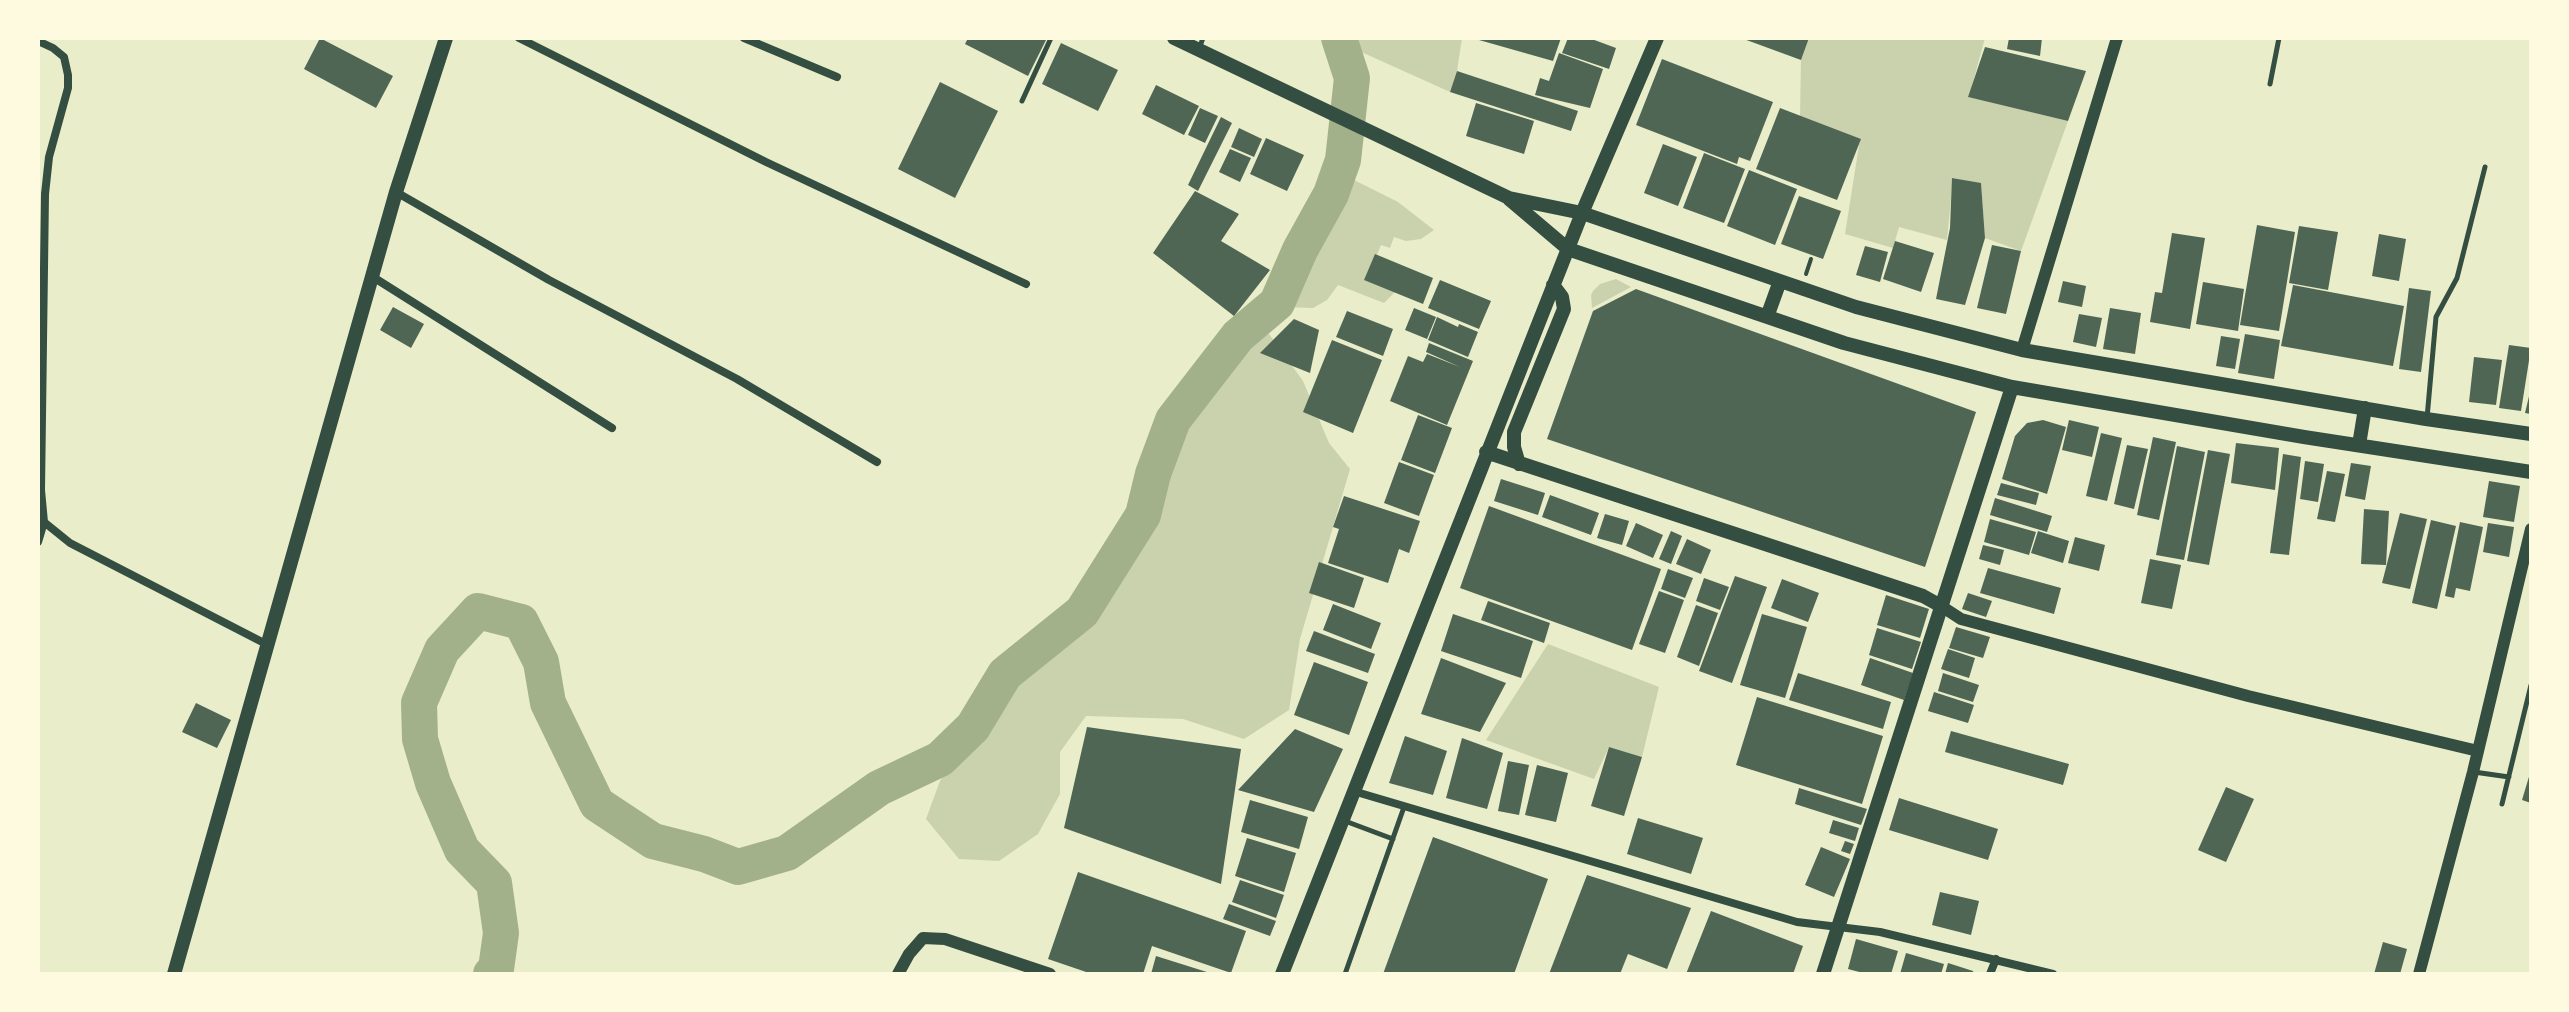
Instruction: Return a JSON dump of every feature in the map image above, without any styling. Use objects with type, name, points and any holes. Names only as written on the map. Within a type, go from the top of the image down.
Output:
[{"type":"main road","points":[[1174,38],[1201,44],[1309,103],[1509,198],[1582,213],[1856,307],[2022,350],[2531,434]]},
{"type":"main road","points":[[1282,974],[1486,452],[1582,213],[1657,38]]},
{"type":"main road","points":[[174,974],[396,192],[443,39]]},
{"type":"main road","points":[[1509,198],[1568,249],[1844,343],[2012,387],[2531,472]]},
{"type":"main road","points":[[1767,317],[1780,281]]},
{"type":"main road","points":[[1519,464],[1514,432],[1564,309],[1562,297],[1553,285]]},
{"type":"main road","points":[[1823,974],[2012,387]]},
{"type":"main road","points":[[2359,445],[2365,408]]},
{"type":"main road","points":[[1486,452],[1923,596],[1941,606]]},
{"type":"street","points":[[519,38],[766,162],[1026,284]]},
{"type":"street","points":[[744,38],[837,77]]},
{"type":"street","points":[[2022,350],[2117,38]]},
{"type":"street","points":[[38,41],[53,48],[68,65],[68,88],[46,179],[39,489],[44,522],[38,542]]},
{"type":"street","points":[[396,192],[549,280],[737,379],[877,462]]},
{"type":"street","points":[[373,277],[612,428]]},
{"type":"street","points":[[44,522],[70,543],[269,645]]},
{"type":"street","points":[[2419,974],[2473,772],[2531,529]]},
{"type":"street","points":[[1941,606],[1961,619],[2248,696],[2478,751]]},
{"type":"street","points":[[1353,791],[1797,922],[1880,932],[2053,974]]},
{"type":"street","points":[[898,974],[923,938],[945,939],[1050,974]]},
{"type":"street","points":[[1990,974],[1996,959]]},
{"type":"lane","points":[[1022,101],[1051,38]]},
{"type":"lane","points":[[2270,84],[2279,38]]},
{"type":"lane","points":[[2426,419],[2436,317],[2457,278],[2485,167]]},
{"type":"lane","points":[[2502,804],[2531,685]]},
{"type":"lane","points":[[2473,772],[2509,777]]},
{"type":"lane","points":[[1345,974],[1404,807]]},
{"type":"lane","points":[[1343,821],[1393,839]]},
{"type":"green space","points":[[1338,38],[1462,38],[1450,92],[1337,41]]},
{"type":"green space","points":[[1809,38],[1985,38],[1969,97],[2068,121],[2021,251],[1985,238],[1981,184],[1953,178],[1947,240],[1899,227],[1893,248],[1845,234],[1860,139],[1800,116],[1801,60]]},
{"type":"green space","points":[[1344,175],[1398,202],[1434,230],[1421,239],[1406,241],[1394,237],[1390,248],[1381,245],[1371,270],[1400,283],[1384,303],[1338,285],[1327,300],[1313,308],[1284,307]]},
{"type":"green space","points":[[1616,279],[1631,287],[1592,308],[1593,291],[1600,284]]},
{"type":"green space","points":[[1264,327],[1303,381],[1329,443],[1350,469],[1300,639],[1289,710],[1244,739],[1183,719],[1086,716],[1060,752],[1060,794],[1038,834],[999,861],[959,859],[926,819],[940,781],[1022,668],[1074,630],[1145,519],[1153,502],[1154,481],[1171,439],[1193,402]]},
{"type":"green space","points":[[1548,644],[1659,687],[1642,757],[1609,747],[1594,779],[1486,740]]},
{"type":"building","points":[[320,38],[393,76],[376,108],[304,69]]},
{"type":"building","points":[[968,38],[1047,38],[1028,76],[965,44]]},
{"type":"building","points":[[1472,38],[1561,38],[1553,61]]},
{"type":"building","points":[[1568,38],[1589,38],[1616,48],[1609,69],[1562,53]]},
{"type":"building","points":[[1741,38],[1809,38],[1801,60]]},
{"type":"building","points":[[2009,38],[2042,38],[2040,56],[2007,49]]},
{"type":"building","points":[[1061,43],[1118,70],[1098,111],[1042,84]]},
{"type":"building","points":[[1985,47],[2086,71],[2068,121],[1968,97]]},
{"type":"building","points":[[1559,53],[1603,69],[1590,108],[1535,95],[1540,78],[1549,81]]},
{"type":"building","points":[[1662,59],[1773,102],[1750,161],[1739,157],[1737,164],[1636,125]]},
{"type":"building","points":[[1457,71],[1578,111],[1571,131],[1450,92]]},
{"type":"building","points":[[940,82],[998,111],[955,198],[898,169]]},
{"type":"building","points":[[1156,85],[1199,106],[1184,135],[1142,114]]},
{"type":"building","points":[[1476,103],[1534,121],[1524,154],[1466,136]]},
{"type":"building","points":[[1200,108],[1218,116],[1205,143],[1188,135]]},
{"type":"building","points":[[1780,108],[1861,139],[1837,200],[1756,169]]},
{"type":"building","points":[[1221,117],[1232,123],[1198,191],[1188,185]]},
{"type":"building","points":[[1239,128],[1262,139],[1254,157],[1231,147]]},
{"type":"building","points":[[1266,138],[1304,155],[1287,191],[1250,174]]},
{"type":"building","points":[[1663,144],[1697,157],[1678,206],[1644,193]]},
{"type":"building","points":[[1230,149],[1251,158],[1240,182],[1219,172]]},
{"type":"building","points":[[1704,153],[1745,169],[1724,223],[1683,208]]},
{"type":"building","points":[[1749,170],[1797,189],[1775,245],[1727,226]]},
{"type":"building","points":[[1952,178],[1981,183],[1985,238],[1965,305],[1936,299],[1950,228]]},
{"type":"building","points":[[1195,191],[1239,214],[1221,241],[1270,270],[1234,316],[1153,253]]},
{"type":"building","points":[[1799,196],[1841,211],[1823,259],[1781,244]]},
{"type":"building","points":[[2257,225],[2295,232],[2279,331],[2240,325]]},
{"type":"building","points":[[2299,226],[2338,232],[2328,290],[2289,283]]},
{"type":"building","points":[[2172,233],[2205,238],[2190,329],[2150,322],[2155,292],[2162,293]]},
{"type":"building","points":[[2379,234],[2406,239],[2399,281],[2372,276]]},
{"type":"building","points":[[1895,241],[1934,253],[1921,292],[1883,279]]},
{"type":"building","points":[[1992,245],[2021,251],[2006,314],[1977,308]]},
{"type":"building","points":[[1865,246],[1888,252],[1880,282],[1856,275]]},
{"type":"building","points":[[1375,254],[1433,278],[1423,304],[1364,280]]},
{"type":"building","points":[[1440,280],[1491,301],[1479,329],[1428,308]]},
{"type":"building","points":[[2063,281],[2086,286],[2082,307],[2058,302]]},
{"type":"building","points":[[2203,282],[2244,289],[2238,331],[2196,324]]},
{"type":"building","points":[[2293,285],[2404,306],[2393,366],[2281,346]]},
{"type":"building","points":[[2409,288],[2431,291],[2421,372],[2399,369]]},
{"type":"building","points":[[1636,289],[1976,412],[1925,567],[1547,439],[1593,311]]},
{"type":"building","points":[[393,307],[424,324],[411,348],[380,330]]},
{"type":"building","points":[[1414,308],[1436,317],[1427,339],[1405,330]]},
{"type":"building","points":[[2110,308],[2141,313],[2135,354],[2103,349]]},
{"type":"building","points":[[1347,311],[1393,329],[1383,356],[1336,337]]},
{"type":"building","points":[[2079,314],[2102,318],[2096,347],[2073,342]]},
{"type":"building","points":[[1437,317],[1478,332],[1468,357],[1428,340]]},
{"type":"building","points":[[1294,319],[1319,330],[1310,373],[1260,353]]},
{"type":"building","points":[[2245,334],[2280,340],[2274,379],[2238,373]]},
{"type":"building","points":[[2221,336],[2240,339],[2235,369],[2216,366]]},
{"type":"building","points":[[1332,340],[1382,360],[1353,433],[1303,412]]},
{"type":"building","points":[[1429,343],[1473,361],[1447,425],[1390,401],[1408,356],[1423,362],[1427,354],[1460,367],[1426,352]]},
{"type":"building","points":[[2509,345],[2531,348],[2521,411],[2499,408]]},
{"type":"building","points":[[2474,357],[2502,360],[2496,405],[2469,402]]},
{"type":"building","points":[[2531,392],[2531,414],[2525,413]]},
{"type":"building","points":[[1418,415],[1452,428],[1435,473],[1401,460]]},
{"type":"building","points":[[2043,420],[2066,427],[2047,494],[2002,479],[2015,436],[2027,423]]},
{"type":"building","points":[[2069,420],[2099,427],[2092,457],[2062,450]]},
{"type":"building","points":[[2101,433],[2122,438],[2107,501],[2086,496]]},
{"type":"building","points":[[2153,437],[2176,442],[2159,520],[2137,515]]},
{"type":"building","points":[[2236,443],[2279,448],[2275,490],[2231,483]]},
{"type":"building","points":[[2127,445],[2148,449],[2134,509],[2114,504]]},
{"type":"building","points":[[2177,446],[2205,452],[2184,560],[2156,555]]},
{"type":"building","points":[[2208,450],[2230,454],[2209,565],[2187,561]]},
{"type":"building","points":[[2283,454],[2301,457],[2289,555],[2270,553]]},
{"type":"building","points":[[2305,461],[2324,464],[2318,502],[2300,499]]},
{"type":"building","points":[[1399,462],[1434,475],[1419,516],[1384,503]]},
{"type":"building","points":[[2351,463],[2371,466],[2365,500],[2345,496]]},
{"type":"building","points":[[2327,471],[2345,474],[2335,522],[2317,519]]},
{"type":"building","points":[[1501,479],[1545,493],[1538,515],[1494,501]]},
{"type":"building","points":[[2489,481],[2520,486],[2514,522],[2483,517]]},
{"type":"building","points":[[2001,483],[2039,493],[2036,505],[1997,495]]},
{"type":"building","points":[[1550,495],[1599,513],[1591,535],[1542,517]]},
{"type":"building","points":[[1344,496],[1420,521],[1409,553],[1399,549],[1388,583],[1328,563],[1339,529],[1333,527]]},
{"type":"building","points":[[1995,498],[2052,516],[2047,532],[1990,515]]},
{"type":"building","points":[[1489,506],[1661,569],[1632,650],[1460,588]]},
{"type":"building","points":[[2364,509],[2389,511],[2386,565],[2361,564]]},
{"type":"building","points":[[2400,513],[2427,519],[2410,589],[2382,583]]},
{"type":"building","points":[[1605,514],[1629,521],[1622,545],[1597,538]]},
{"type":"building","points":[[1990,519],[2036,532],[2029,555],[1984,542]]},
{"type":"building","points":[[2431,520],[2456,526],[2437,609],[2412,603]]},
{"type":"building","points":[[2460,522],[2483,527],[2470,591],[2456,588],[2454,598],[2445,596]]},
{"type":"building","points":[[1636,523],[1663,535],[1653,558],[1626,546]]},
{"type":"building","points":[[2488,523],[2514,527],[2509,557],[2483,552]]},
{"type":"building","points":[[1671,531],[1682,536],[1671,564],[1659,559]]},
{"type":"building","points":[[2038,531],[2069,541],[2063,563],[2031,553]]},
{"type":"building","points":[[2075,537],[2105,545],[2099,571],[2068,563]]},
{"type":"building","points":[[1687,539],[1711,550],[1701,574],[1676,564]]},
{"type":"building","points":[[1983,545],[2004,550],[2000,565],[1979,559]]},
{"type":"building","points":[[2150,559],[2181,565],[2172,609],[2141,603]]},
{"type":"building","points":[[1319,562],[1364,578],[1354,608],[1309,593]]},
{"type":"building","points":[[1988,568],[2061,588],[2054,614],[1980,593]]},
{"type":"building","points":[[1668,569],[1693,578],[1685,598],[1661,589]]},
{"type":"building","points":[[1735,576],[1767,587],[1732,683],[1699,671]]},
{"type":"building","points":[[1704,578],[1729,587],[1720,610],[1696,601]]},
{"type":"building","points":[[1782,579],[1819,593],[1808,622],[1771,608]]},
{"type":"building","points":[[1659,591],[1684,600],[1665,653],[1639,644]]},
{"type":"building","points":[[1968,593],[1992,601],[1986,617],[1962,609]]},
{"type":"building","points":[[1886,595],[1929,609],[1920,638],[1877,625]]},
{"type":"building","points":[[1488,601],[1550,623],[1544,643],[1481,620]]},
{"type":"building","points":[[1333,604],[1381,623],[1371,649],[1323,630]]},
{"type":"building","points":[[1696,605],[1718,613],[1699,666],[1677,657]]},
{"type":"building","points":[[1453,614],[1533,641],[1521,678],[1441,651]]},
{"type":"building","points":[[1762,614],[1807,627],[1785,698],[1740,685]]},
{"type":"building","points":[[1956,627],[1990,637],[1983,658],[1949,648]]},
{"type":"building","points":[[1877,628],[1921,642],[1912,669],[1869,655]]},
{"type":"building","points":[[1314,631],[1375,654],[1368,673],[1306,651]]},
{"type":"building","points":[[1948,649],[1975,658],[1969,678],[1941,669]]},
{"type":"building","points":[[1441,658],[1506,683],[1480,732],[1421,714]]},
{"type":"building","points":[[1870,658],[1913,673],[1904,700],[1861,685]]},
{"type":"building","points":[[1314,662],[1368,682],[1349,735],[1294,715]]},
{"type":"building","points":[[1798,673],[1891,702],[1883,729],[1789,700]]},
{"type":"building","points":[[1943,673],[1979,685],[1973,702],[1938,691]]},
{"type":"building","points":[[1934,692],[1974,705],[1968,723],[1928,711]]},
{"type":"building","points":[[1757,697],[1883,736],[1862,804],[1736,765]]},
{"type":"building","points":[[196,703],[231,720],[217,748],[182,732]]},
{"type":"building","points":[[1087,727],[1241,749],[1221,884],[1064,828]]},
{"type":"building","points":[[1295,729],[1343,749],[1314,812],[1238,790]]},
{"type":"building","points":[[1951,731],[2069,764],[2063,785],[1945,752]]},
{"type":"building","points":[[1405,736],[1447,751],[1433,795],[1389,783]]},
{"type":"building","points":[[1462,738],[1503,753],[1487,809],[1446,798]]},
{"type":"building","points":[[1609,747],[1642,757],[1624,816],[1591,806]]},
{"type":"building","points":[[1508,761],[1529,765],[1519,815],[1498,811]]},
{"type":"building","points":[[1537,765],[1568,773],[1556,822],[1525,815]]},
{"type":"building","points":[[2531,770],[2531,803],[2522,800]]},
{"type":"building","points":[[2226,787],[2254,799],[2226,862],[2198,850]]},
{"type":"building","points":[[1799,788],[1867,809],[1861,825],[1795,804]]},
{"type":"building","points":[[1899,798],[1998,829],[1988,860],[1889,830]]},
{"type":"building","points":[[1250,800],[1308,817],[1299,849],[1241,832]]},
{"type":"building","points":[[1638,818],[1703,838],[1691,874],[1627,854]]},
{"type":"building","points":[[1833,820],[1859,828],[1855,841],[1829,833]]},
{"type":"building","points":[[1433,837],[1548,879],[1514,974],[1383,974]]},
{"type":"building","points":[[1247,838],[1296,853],[1284,892],[1235,876]]},
{"type":"building","points":[[1845,841],[1854,844],[1850,854],[1841,851]]},
{"type":"building","points":[[1821,847],[1850,859],[1834,897],[1805,885]]},
{"type":"building","points":[[1078,872],[1246,931],[1231,973],[1152,946],[1143,974],[1092,974],[1048,959]]},
{"type":"building","points":[[1587,875],[1691,908],[1667,969],[1628,954],[1620,974],[1549,974]]},
{"type":"building","points":[[1240,880],[1284,895],[1276,918],[1232,902]]},
{"type":"building","points":[[1940,892],[1979,901],[1971,935],[1932,925]]},
{"type":"building","points":[[1229,904],[1276,921],[1270,936],[1223,919]]},
{"type":"building","points":[[1711,911],[1803,946],[1793,974],[1686,974]]},
{"type":"building","points":[[1856,939],[1898,951],[1891,974],[1867,974],[1848,969]]},
{"type":"building","points":[[2383,942],[2407,949],[2400,974],[2374,974]]},
{"type":"building","points":[[1906,953],[1944,964],[1941,974],[1900,974]]},
{"type":"building","points":[[1156,956],[1210,973],[1210,974],[1151,974]]},
{"type":"building","points":[[1948,963],[1973,971],[1974,974],[1945,974]]},
{"type":"waterway","points":[[491,974],[496,969],[501,933],[494,883],[462,850],[433,783],[420,739],[419,703],[442,650],[478,611],[521,622],[541,662],[548,703],[597,804],[653,841],[704,854],[738,867],[787,853],[879,788],[940,759],[973,727],[1005,674],[1082,612],[1143,515],[1153,474],[1173,420],[1238,336],[1277,303],[1300,250],[1331,194],[1343,160],[1352,78],[1339,38]]}]
